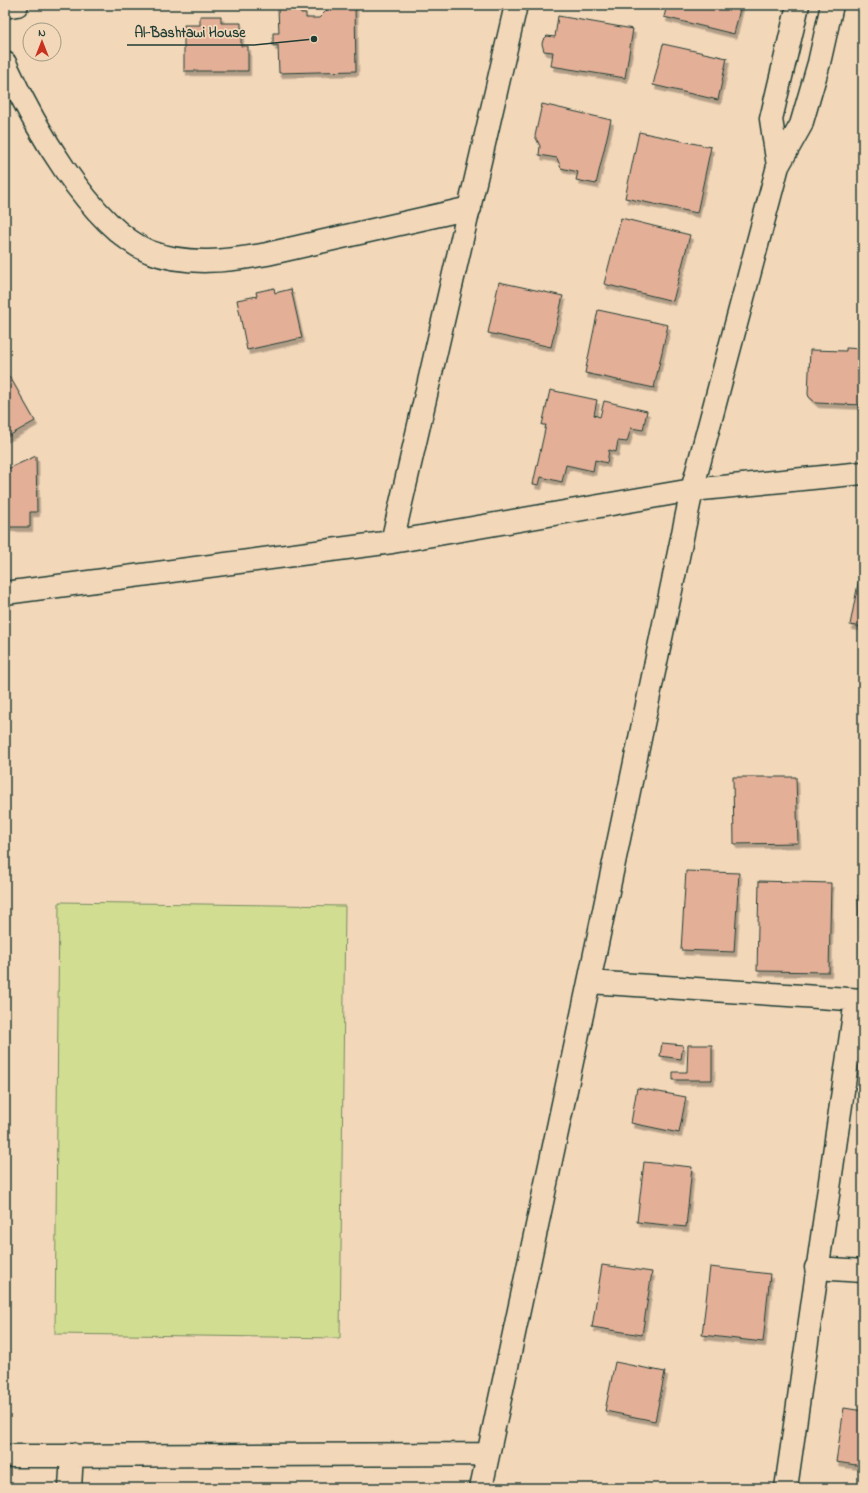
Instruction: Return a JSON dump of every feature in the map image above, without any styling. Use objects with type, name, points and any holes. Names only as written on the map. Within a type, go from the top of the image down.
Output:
[{"type":"street","points":[[5,7],[17,5]]},
{"type":"street","points":[[392,542],[516,5]]},
{"type":"street","points":[[778,166],[771,119],[798,5]]},
{"type":"street","points":[[481,1488],[692,490],[778,166],[801,125],[819,63],[832,5]]},
{"type":"street","points":[[5,63],[32,117],[50,148],[75,183],[108,222],[126,237],[150,252],[177,259],[205,261],[235,260],[470,208]]},
{"type":"street","points":[[5,593],[392,542],[692,490],[863,473]]},
{"type":"street","points":[[589,982],[859,1000],[816,1268],[786,1488]]},
{"type":"street","points":[[816,1268],[863,1271]]},
{"type":"street","points":[[5,1456],[72,1454],[488,1454]]},
{"type":"street","points":[[70,1488],[72,1454]]},
{"type":"green space","points":[[59,902],[345,906],[340,1338],[55,1334]]},
{"type":"building","points":[[329,5],[355,5],[356,71],[279,73],[278,45],[273,46],[273,33],[279,33],[278,8],[300,7],[300,13],[306,13],[306,18],[319,18],[328,9]]},
{"type":"building","points":[[667,5],[741,5],[734,34],[664,17]]},
{"type":"building","points":[[200,16],[221,16],[221,23],[241,23],[241,46],[248,46],[248,71],[184,71],[184,25],[200,25]]},
{"type":"building","points":[[558,16],[633,29],[625,78],[551,66],[553,52],[544,51],[542,44],[543,40],[547,36],[555,37]]},
{"type":"building","points":[[663,44],[727,58],[718,100],[653,85]]},
{"type":"building","points":[[542,104],[611,120],[596,184],[576,180],[578,172],[561,168],[557,158],[539,155],[540,146],[535,136]]},
{"type":"building","points":[[639,132],[711,147],[697,213],[625,198]]},
{"type":"building","points":[[621,218],[690,235],[673,301],[604,284]]},
{"type":"building","points":[[499,282],[563,296],[551,347],[488,333]]},
{"type":"building","points":[[274,288],[275,293],[291,289],[302,338],[247,350],[237,300],[257,296],[256,292]]},
{"type":"building","points":[[598,310],[668,325],[654,388],[585,373]]},
{"type":"building","points":[[846,348],[863,349],[863,405],[816,403],[809,397],[808,394],[810,350],[846,351]]},
{"type":"building","points":[[10,377],[35,421],[5,438],[5,380]]},
{"type":"building","points":[[550,390],[597,400],[594,415],[600,417],[604,401],[647,411],[643,430],[631,428],[627,442],[618,441],[616,452],[609,450],[607,463],[595,460],[593,471],[566,465],[562,482],[541,477],[539,485],[533,484],[546,425],[542,425]]},
{"type":"building","points":[[36,456],[37,512],[30,512],[30,527],[5,527],[5,470]]},
{"type":"building","points":[[863,558],[863,627],[850,625]]},
{"type":"building","points":[[733,777],[796,777],[798,843],[734,844]]},
{"type":"building","points":[[686,871],[739,873],[734,952],[681,950]]},
{"type":"building","points":[[759,881],[831,883],[829,972],[757,971]]},
{"type":"building","points":[[858,895],[863,895],[863,961],[860,961]]},
{"type":"building","points":[[662,1043],[683,1045],[681,1059],[660,1056]]},
{"type":"building","points":[[688,1045],[712,1045],[712,1080],[673,1080],[673,1072],[687,1072]]},
{"type":"building","points":[[637,1088],[686,1097],[679,1133],[631,1123]]},
{"type":"building","points":[[644,1162],[692,1167],[686,1227],[637,1222]]},
{"type":"building","points":[[602,1265],[652,1272],[642,1335],[592,1327]]},
{"type":"building","points":[[710,1267],[770,1274],[763,1342],[702,1335]]},
{"type":"building","points":[[615,1362],[665,1372],[655,1421],[605,1411]]},
{"type":"building","points":[[844,1408],[863,1411],[863,1466],[836,1462]]},
{"type":"place","name":"Al-Bashtawi House","points":[[314,39]]}]
